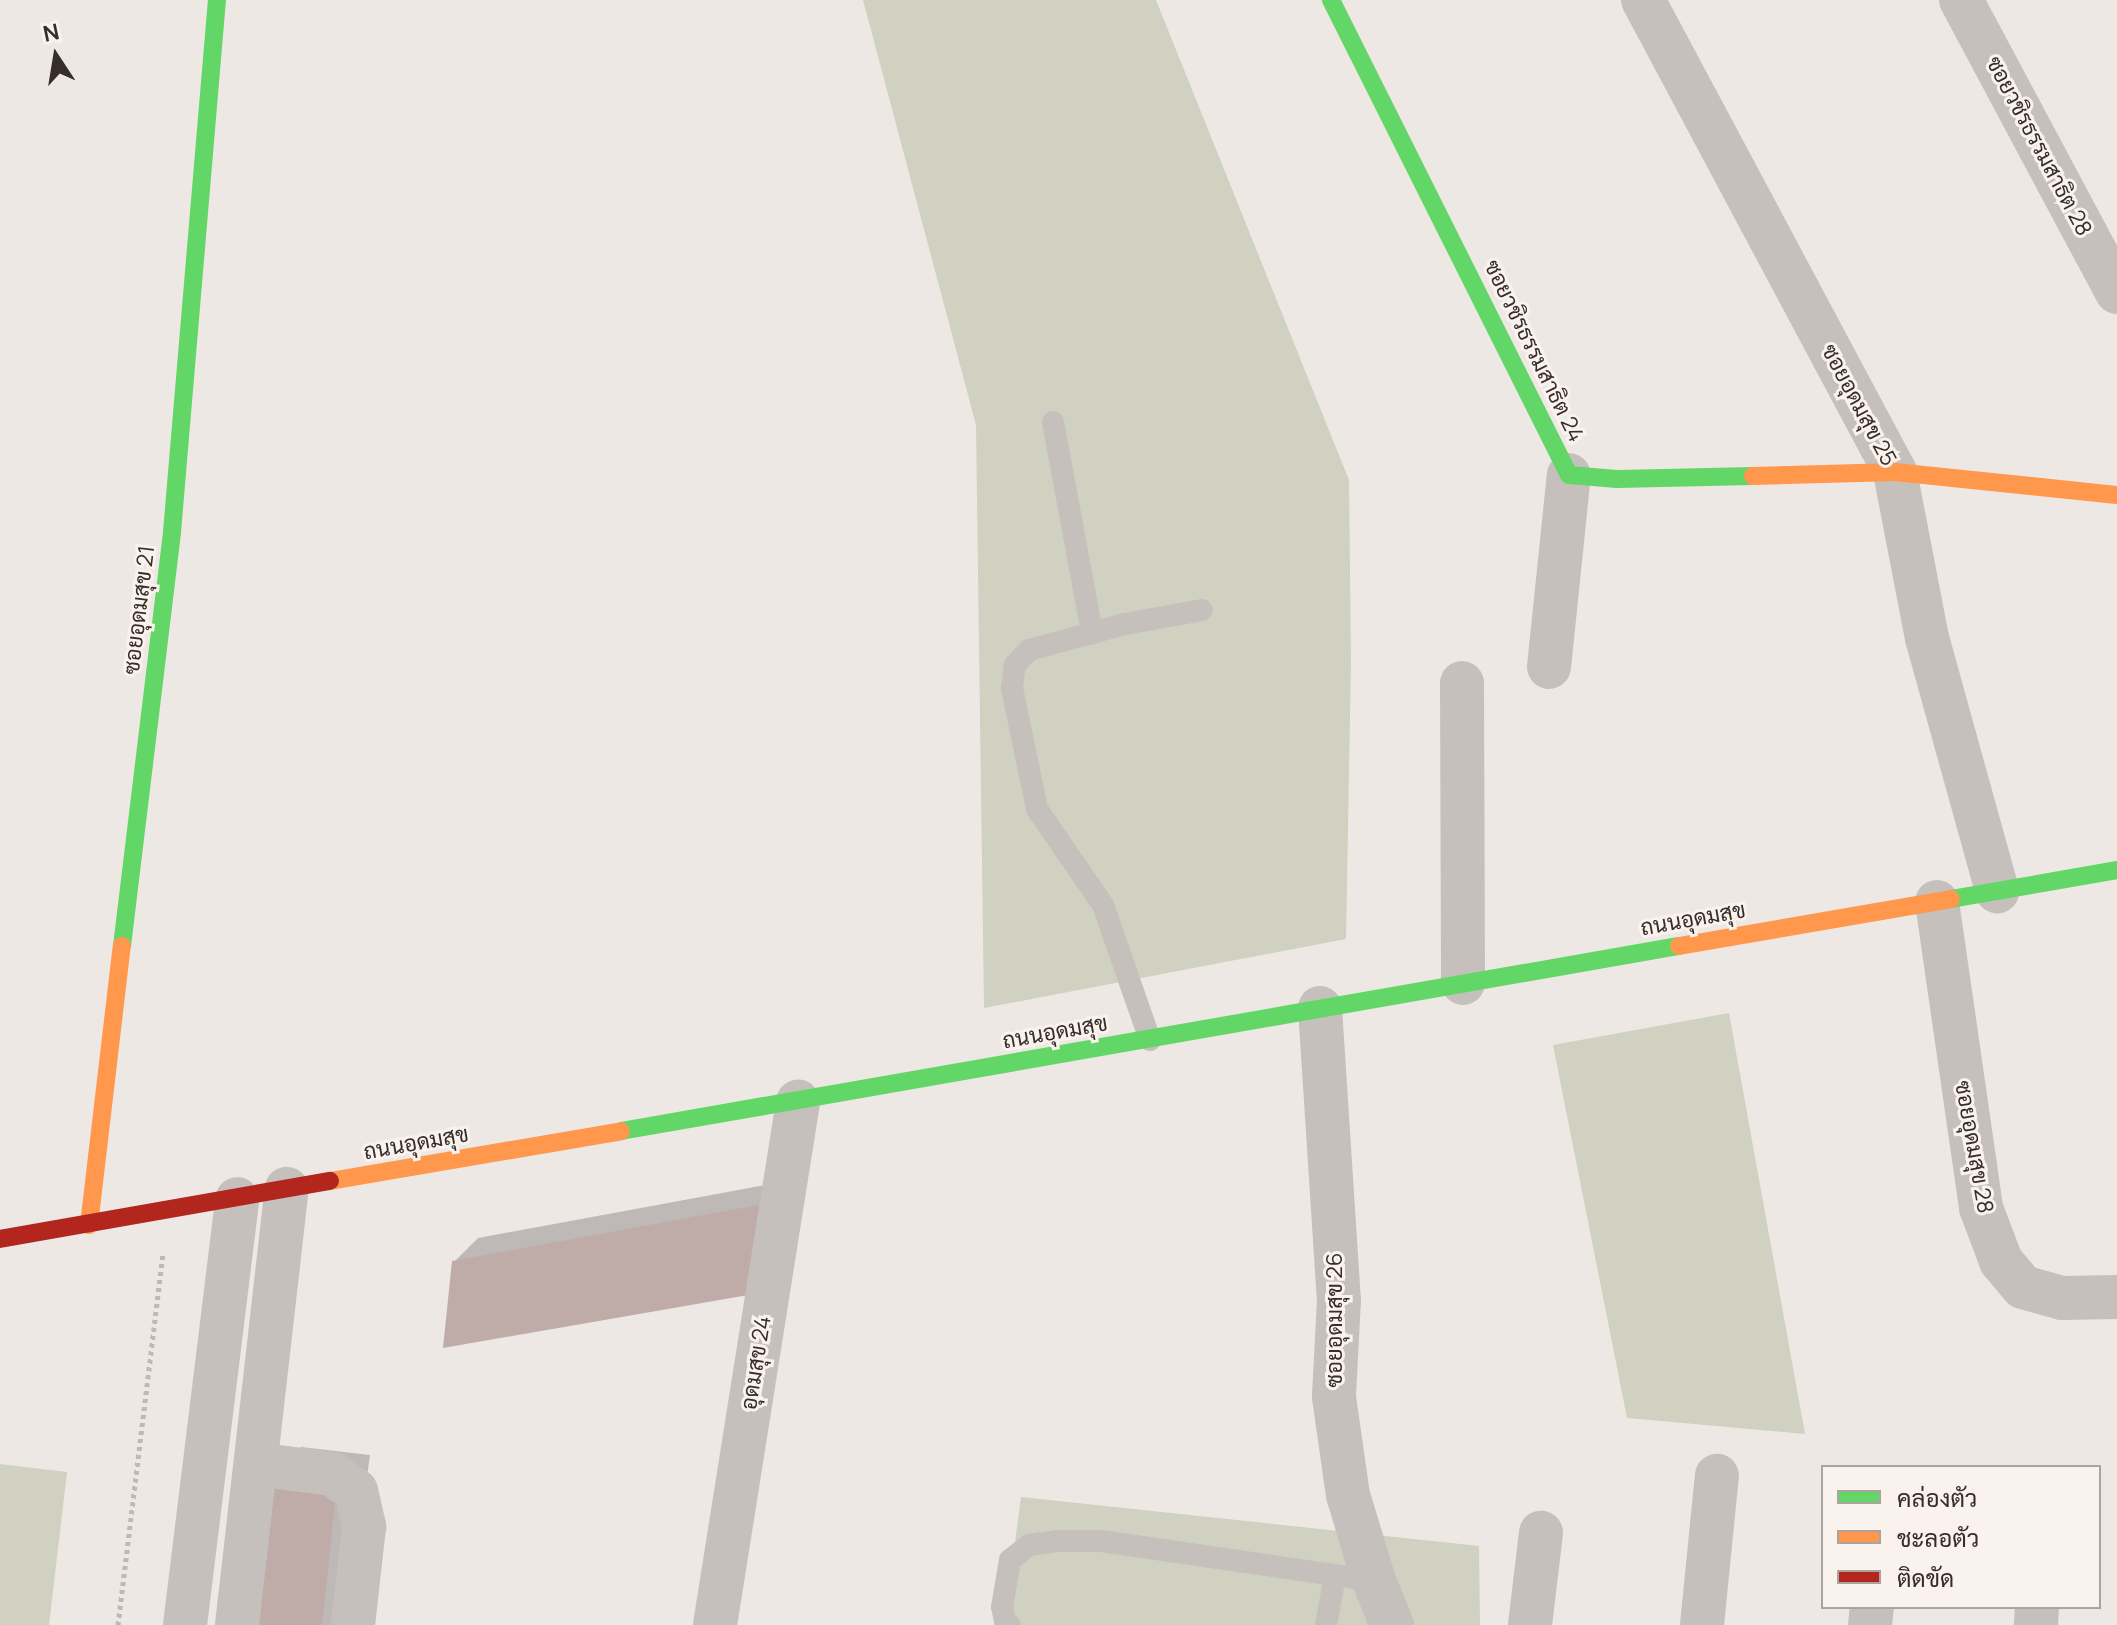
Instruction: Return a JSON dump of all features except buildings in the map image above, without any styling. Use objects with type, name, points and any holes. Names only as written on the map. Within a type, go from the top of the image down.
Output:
[{"type":"street","name":"ซอยอุดมสุข 21","points":[[89,1225],[172,532],[217,0]]},
{"type":"street","name":"ซอยวชิรธรรมสาธิต 24","points":[[1331,0],[1569,475],[1617,479],[1895,472]]},
{"type":"street","name":"ซอยอุดมสุข 25","points":[[1643,0],[1895,472],[1927,638],[1997,891]]},
{"type":"street","name":"ซอยวชิรธรรมสาธิต 28","points":[[1961,0],[2117,292]]},
{"type":"street","points":[[1895,472],[2117,495]]},
{"type":"street","points":[[1549,667],[1569,475]]},
{"type":"street","points":[[1462,683],[1463,983]]},
{"type":"street","name":"ถนนอุดมสุข","points":[[0,1239],[2117,870]]},
{"type":"street","name":"ซอยอุดมสุข 28","points":[[1937,902],[1981,1208],[2001,1261],[2023,1287],[2062,1298],[2117,1297]]},
{"type":"street","name":"ซอยอุดมสุข 26","points":[[1320,1008],[1339,1300],[1334,1397],[1348,1495],[1354,1579],[1392,1625]]},
{"type":"street","name":"อุดมสุข 24","points":[[715,1625],[798,1102]]},
{"type":"street","points":[[237,1625],[287,1189]]},
{"type":"street","points":[[185,1625],[237,1199]]},
{"type":"street","points":[[209,1434],[332,1474],[356,1491],[364,1527],[353,1625]]},
{"type":"street","points":[[1702,1625],[1717,1476]]},
{"type":"street","points":[[1530,1625],[1541,1533]]},
{"type":"lane","points":[[1053,422],[1092,633]]},
{"type":"lane","points":[[1150,1040],[1103,905],[1037,809],[1012,688],[1015,665],[1029,650],[1202,610]]},
{"type":"lane","points":[[1010,1625],[1005,1621],[1002,1607],[1010,1560],[1029,1545],[1101,1541],[1354,1579],[1326,1625]]},
{"type":"path","points":[[118,1625],[169,1211]]},
{"type":"green space","points":[[863,0],[1156,0],[1349,480],[1351,661],[1346,939],[984,1008],[976,425]]},
{"type":"green space","points":[[1729,1013],[1805,1434],[1627,1418],[1553,1045]]},
{"type":"green space","points":[[0,1464],[67,1472],[49,1625],[0,1625]]},
{"type":"green space","points":[[1021,1497],[1479,1546],[1480,1625],[1004,1625]]},
{"type":"traffic: fast","points":[[122,946],[172,532],[217,0]]},
{"type":"traffic: fast","points":[[1331,0],[1569,475],[1617,479],[1753,476]]},
{"type":"traffic: fast","points":[[1951,899],[2117,870]]},
{"type":"traffic: fast","points":[[621,1131],[1679,946]]},
{"type":"traffic: slow","points":[[1753,476],[1895,472],[2117,495]]},
{"type":"traffic: slow","points":[[1679,946],[1951,899]]},
{"type":"traffic: slow","points":[[89,1225],[122,946]]},
{"type":"traffic: slow","points":[[330,1181],[621,1131]]},
{"type":"traffic: jam","points":[[0,1239],[330,1181]]}]
